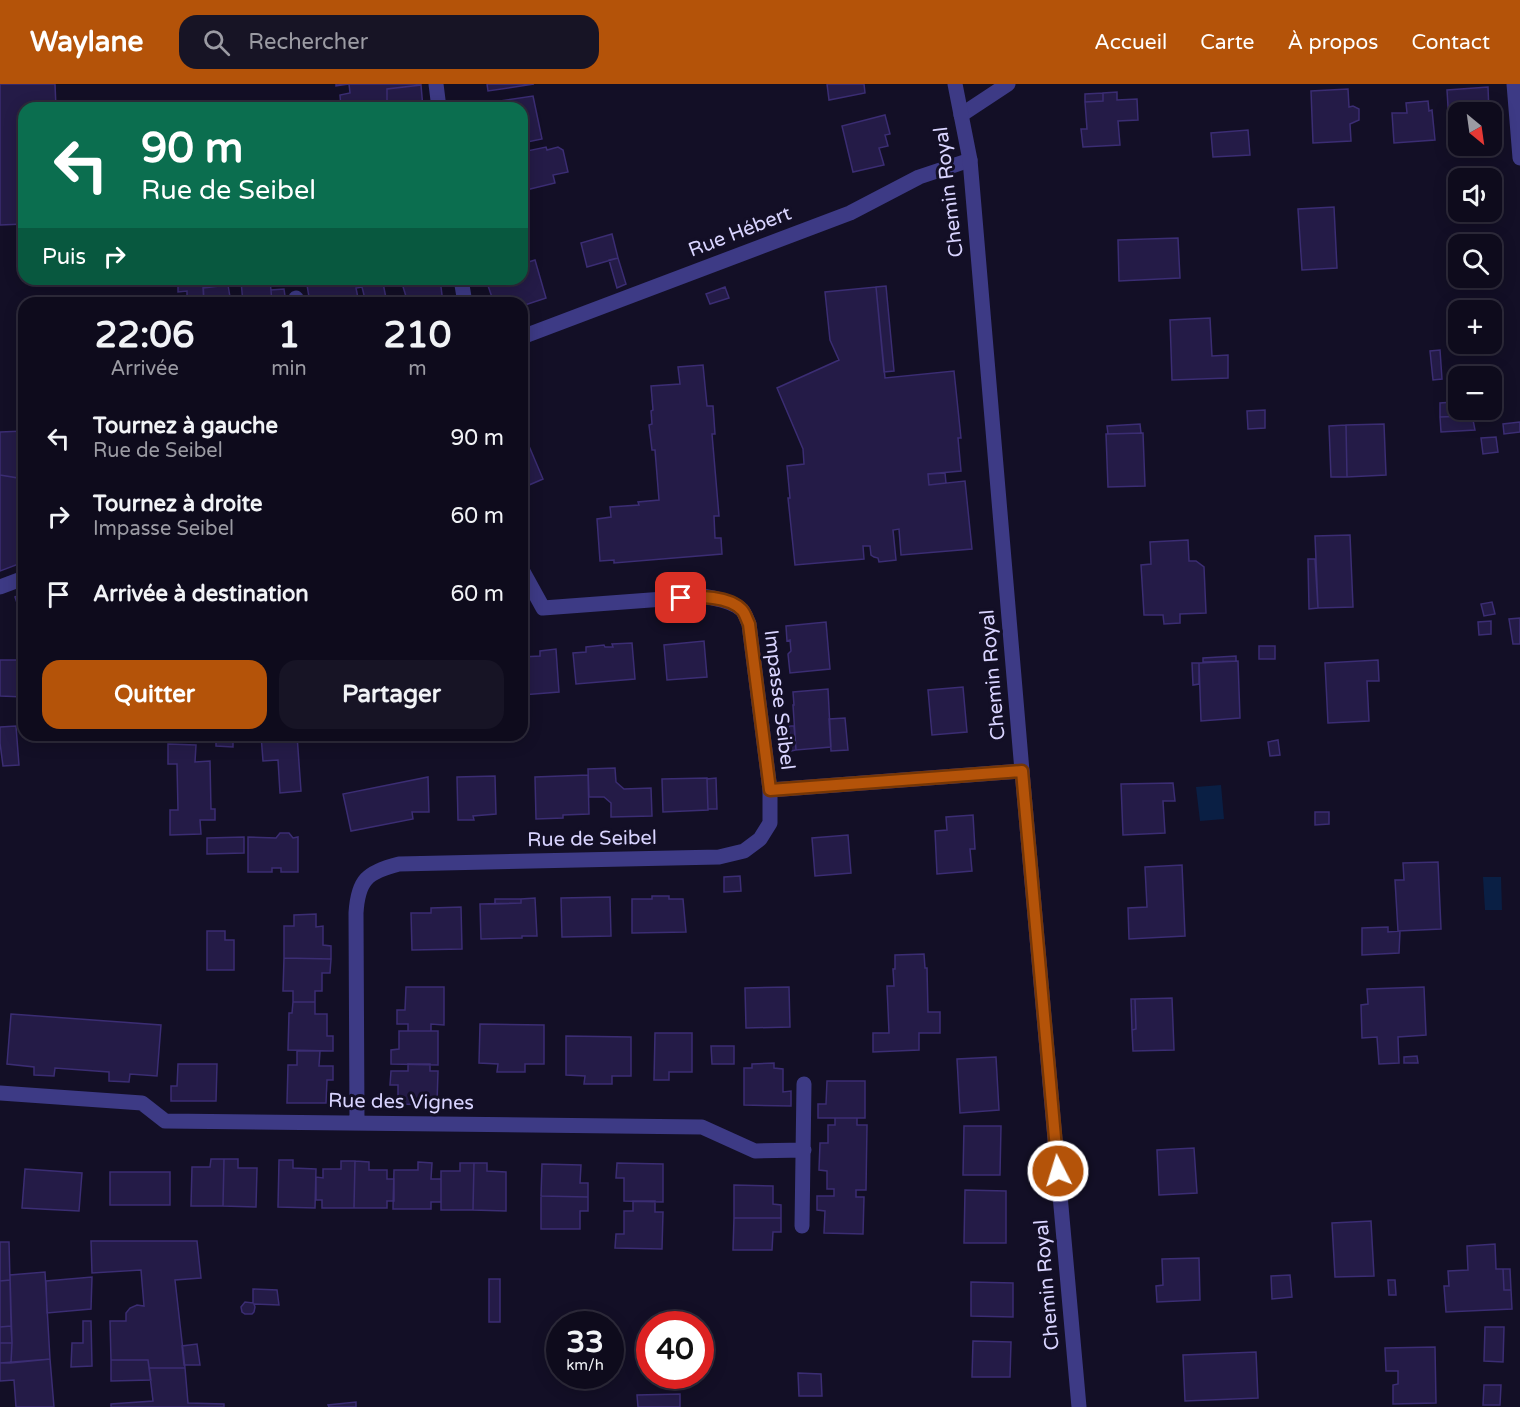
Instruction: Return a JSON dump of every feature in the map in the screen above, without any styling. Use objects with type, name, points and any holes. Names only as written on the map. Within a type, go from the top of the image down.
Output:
[{"type":"street","points":[[436,84],[438,102]]},
{"type":"street","name":"Chemin Royal","points":[[955,84],[970,160],[1022,771],[1080,1407]]},
{"type":"street","points":[[961,116],[1008,84]]},
{"type":"street","points":[[1514,84],[1520,158]]},
{"type":"street","name":"Rue Hébert","points":[[528,335],[850,213],[919,177],[970,160]]},
{"type":"street","points":[[0,587],[18,580]]},
{"type":"street","name":"Impasse Seibel","points":[[528,581],[543,608],[704,596],[721,600],[743,610],[749,624],[770,790]]},
{"type":"street","points":[[770,790],[1022,771]]},
{"type":"street","name":"Rue de Seibel","points":[[357,1122],[356,913],[357,897],[361,885],[369,875],[381,868],[399,864],[719,857],[744,851],[760,839],[770,823],[770,790]]},
{"type":"street","points":[[802,1226],[804,1084]]},
{"type":"street","name":"Rue des Vignes","points":[[0,1093],[142,1103],[165,1121],[702,1127],[755,1151],[804,1150]]},
{"type":"water","points":[[1221,785],[1224,819],[1200,821],[1196,787]]},
{"type":"water","points":[[1483,877],[1501,877],[1502,910],[1485,910]]},
{"type":"building","points":[[0,84],[55,84],[56,102],[18,102],[18,224],[0,225]]},
{"type":"building","points":[[349,84],[421,84],[387,89],[387,102],[341,102],[340,95],[350,93]]},
{"type":"building","points":[[487,84],[534,84],[488,91]]},
{"type":"building","points":[[827,84],[864,84],[865,93],[829,100]]},
{"type":"building","points":[[421,85],[422,102],[387,102],[387,89]]},
{"type":"building","points":[[1488,87],[1489,102],[1448,102],[1448,107],[1447,90]]},
{"type":"building","points":[[1348,89],[1349,107],[1359,109],[1359,120],[1350,124],[1351,141],[1313,143],[1311,91]]},
{"type":"building","points":[[1117,92],[1117,100],[1137,99],[1138,120],[1118,121],[1120,145],[1083,147],[1081,129],[1087,129],[1085,102],[1103,101],[1103,93]]},
{"type":"building","points":[[1103,93],[1103,101],[1085,102],[1085,94]]},
{"type":"building","points":[[533,96],[542,139],[528,142],[528,102],[494,102]]},
{"type":"building","points":[[1428,101],[1429,111],[1432,110],[1435,140],[1394,143],[1392,113],[1407,113],[1406,103]]},
{"type":"building","points":[[885,115],[890,134],[885,135],[888,146],[879,148],[884,165],[853,172],[842,126]]},
{"type":"building","points":[[1248,130],[1250,155],[1213,157],[1211,133]]},
{"type":"building","points":[[558,147],[563,150],[568,172],[553,175],[555,183],[528,190],[528,151]]},
{"type":"building","points":[[1334,207],[1337,268],[1302,270],[1298,209]]},
{"type":"building","points":[[612,234],[618,258],[587,267],[581,243]]},
{"type":"building","points":[[1178,238],[1180,278],[1119,281],[1118,240]]},
{"type":"building","points":[[618,258],[626,284],[617,288],[609,260]]},
{"type":"building","points":[[535,260],[546,298],[528,304],[528,297],[492,297],[488,285],[528,285],[528,262]]},
{"type":"building","points":[[178,285],[203,285],[204,297],[187,297],[187,291],[178,292]]},
{"type":"building","points":[[228,285],[230,297],[204,297],[203,288]]},
{"type":"building","points":[[241,285],[270,285],[272,297],[242,297]]},
{"type":"building","points":[[307,285],[383,285],[386,297],[364,297],[362,287],[356,288],[358,297],[309,297]]},
{"type":"building","points":[[403,285],[441,285],[442,297],[406,297]]},
{"type":"building","points":[[886,286],[894,371],[884,372],[876,287]]},
{"type":"building","points":[[725,287],[729,298],[710,304],[706,294]]},
{"type":"building","points":[[876,287],[885,378],[954,371],[961,438],[958,438],[961,471],[928,474],[929,485],[965,481],[972,549],[901,555],[899,529],[893,530],[896,560],[879,562],[878,558],[871,555],[870,546],[863,546],[864,559],[795,565],[787,466],[804,464],[803,449],[777,388],[839,360],[830,340],[825,292]]},
{"type":"building","points":[[284,289],[285,297],[272,297],[271,290]]},
{"type":"building","points":[[1210,318],[1212,356],[1228,355],[1228,378],[1172,380],[1170,320]]},
{"type":"building","points":[[1440,350],[1442,379],[1433,380],[1430,351]]},
{"type":"building","points":[[703,365],[707,406],[713,406],[715,434],[712,434],[719,516],[714,516],[715,538],[721,538],[722,554],[614,563],[614,560],[600,561],[597,519],[611,517],[610,507],[639,505],[638,502],[659,500],[655,450],[652,450],[649,425],[652,424],[651,411],[653,410],[651,386],[680,384],[678,367]]},
{"type":"building","points":[[1440,403],[1448,403],[1448,417],[1440,417]]},
{"type":"building","points":[[1265,410],[1265,428],[1248,429],[1247,411]]},
{"type":"building","points":[[1440,417],[1448,417],[1448,420],[1473,420],[1475,430],[1441,432]]},
{"type":"building","points":[[1520,422],[1520,432],[1504,434],[1503,424]]},
{"type":"building","points":[[1140,424],[1141,433],[1108,434],[1107,426]]},
{"type":"building","points":[[1384,424],[1386,475],[1347,477],[1346,425]]},
{"type":"building","points":[[1346,425],[1347,477],[1331,477],[1329,426]]},
{"type":"building","points":[[18,431],[18,478],[0,475],[0,432]]},
{"type":"building","points":[[1143,433],[1145,486],[1108,487],[1106,434]]},
{"type":"building","points":[[1496,437],[1498,452],[1483,454],[1481,438]]},
{"type":"building","points":[[528,446],[543,479],[528,485]]},
{"type":"building","points":[[945,473],[946,483],[929,485],[928,474]]},
{"type":"building","points":[[0,475],[18,478],[18,564],[0,571]]},
{"type":"building","points":[[1350,535],[1353,607],[1318,608],[1315,536]]},
{"type":"building","points":[[1188,540],[1189,561],[1196,561],[1204,567],[1206,613],[1180,614],[1180,623],[1164,624],[1163,615],[1144,615],[1141,565],[1151,564],[1150,542]]},
{"type":"building","points":[[1308,559],[1315,559],[1318,608],[1309,609]]},
{"type":"building","points":[[1492,602],[1495,614],[1484,616],[1481,604]]},
{"type":"building","points":[[1520,618],[1520,644],[1513,644],[1509,619]]},
{"type":"building","points":[[1491,621],[1491,634],[1479,635],[1478,622]]},
{"type":"building","points":[[826,622],[830,669],[790,673],[788,654],[791,651],[790,640],[787,641],[786,626]]},
{"type":"building","points":[[704,641],[707,677],[667,680],[664,645]]},
{"type":"building","points":[[632,643],[635,679],[576,684],[573,653],[586,652],[586,647],[604,645],[613,647],[612,644]]},
{"type":"building","points":[[1259,646],[1275,646],[1275,659],[1259,659]]},
{"type":"building","points":[[556,649],[559,692],[528,695],[528,657],[540,656],[540,651]]},
{"type":"building","points":[[1236,656],[1236,661],[1203,662],[1203,658]]},
{"type":"building","points":[[0,660],[18,660],[18,697],[0,696]]},
{"type":"building","points":[[1378,660],[1379,681],[1367,681],[1369,721],[1328,723],[1325,663]]},
{"type":"building","points":[[1238,661],[1240,718],[1201,721],[1199,663]]},
{"type":"building","points":[[1192,663],[1199,663],[1199,684],[1193,685]]},
{"type":"building","points":[[963,687],[967,732],[932,735],[928,690]]},
{"type":"building","points":[[828,689],[831,747],[796,750],[793,692]]},
{"type":"building","points":[[845,718],[848,750],[831,751],[829,719]]},
{"type":"building","points":[[16,726],[19,765],[3,766],[0,727]]},
{"type":"building","points":[[789,726],[794,726],[796,750],[791,751]]},
{"type":"building","points":[[1278,740],[1280,755],[1270,756],[1268,742]]},
{"type":"building","points":[[216,741],[233,741],[233,747],[216,746]]},
{"type":"building","points":[[261,741],[297,741],[301,791],[280,793],[278,760],[263,761]]},
{"type":"building","points":[[168,744],[196,745],[195,762],[210,761],[211,809],[215,809],[215,820],[200,820],[201,834],[170,835],[170,810],[178,810],[177,764],[168,764]]},
{"type":"building","points":[[615,768],[616,782],[624,789],[651,788],[652,816],[611,817],[611,803],[604,797],[589,797],[588,769]]},
{"type":"building","points":[[588,775],[589,814],[536,819],[535,777]]},
{"type":"building","points":[[495,776],[496,814],[473,816],[474,820],[458,820],[457,777]]},
{"type":"building","points":[[428,777],[429,812],[412,812],[413,819],[351,831],[343,794]]},
{"type":"building","points":[[707,778],[708,810],[663,812],[662,779]]},
{"type":"building","points":[[716,778],[717,809],[708,809],[707,779]]},
{"type":"building","points":[[1173,783],[1175,801],[1163,801],[1165,833],[1123,835],[1121,784]]},
{"type":"building","points":[[1315,812],[1329,812],[1329,824],[1315,825]]},
{"type":"building","points":[[973,815],[975,849],[970,849],[972,871],[937,874],[935,831],[947,830],[946,817]]},
{"type":"building","points":[[280,833],[289,833],[293,838],[298,837],[298,872],[281,872],[281,868],[272,868],[272,872],[248,872],[248,837],[276,838]]},
{"type":"building","points":[[848,835],[851,873],[815,876],[812,838]]},
{"type":"building","points":[[244,837],[244,853],[207,854],[207,838]]},
{"type":"building","points":[[1438,862],[1441,929],[1398,931],[1395,880],[1404,880],[1403,863]]},
{"type":"building","points":[[1182,865],[1185,936],[1129,939],[1128,908],[1147,907],[1145,867]]},
{"type":"building","points":[[740,876],[741,891],[724,892],[724,877]]},
{"type":"building","points":[[652,896],[683,899],[686,932],[632,933],[632,899],[652,899]]},
{"type":"building","points":[[610,897],[611,936],[562,937],[561,898]]},
{"type":"building","points":[[535,898],[537,936],[481,939],[480,904],[521,903],[521,899]]},
{"type":"building","points":[[495,899],[521,899],[521,903],[495,904]]},
{"type":"building","points":[[461,907],[462,949],[412,950],[411,913],[431,913],[431,908]]},
{"type":"building","points":[[316,914],[316,927],[323,926],[323,945],[331,946],[331,959],[284,958],[284,926],[294,926],[294,915]]},
{"type":"building","points":[[1388,927],[1388,932],[1400,931],[1399,953],[1362,955],[1362,928]]},
{"type":"building","points":[[207,931],[225,931],[225,940],[234,940],[234,970],[207,970]]},
{"type":"building","points":[[924,954],[925,968],[927,968],[928,1012],[940,1012],[940,1033],[919,1033],[919,1050],[873,1052],[873,1033],[889,1033],[887,986],[894,986],[895,955]]},
{"type":"building","points":[[284,958],[331,959],[330,973],[322,973],[322,991],[315,991],[315,1002],[293,1002],[293,991],[283,991]]},
{"type":"building","points":[[406,987],[444,987],[444,1025],[431,1024],[431,1031],[408,1031],[408,1024],[397,1024],[397,1010],[405,1010]]},
{"type":"building","points":[[789,987],[790,1027],[746,1028],[745,988]]},
{"type":"building","points":[[1424,987],[1426,1035],[1398,1037],[1399,1063],[1379,1064],[1377,1037],[1362,1038],[1361,1005],[1368,1004],[1367,989]]},
{"type":"building","points":[[1172,998],[1174,1050],[1133,1051],[1132,1030],[1136,1029],[1135,999]]},
{"type":"building","points":[[1131,999],[1135,999],[1136,1029],[1132,1030]]},
{"type":"building","points":[[293,1002],[315,1002],[315,1014],[327,1014],[327,1036],[333,1036],[333,1051],[288,1050],[289,1013],[292,1013]]},
{"type":"building","points":[[11,1014],[161,1025],[157,1076],[130,1074],[129,1082],[109,1081],[109,1072],[55,1068],[54,1076],[34,1075],[34,1067],[7,1064]]},
{"type":"building","points":[[480,1024],[544,1025],[544,1064],[525,1064],[525,1072],[497,1072],[498,1064],[479,1063]]},
{"type":"building","points":[[399,1031],[438,1031],[438,1065],[391,1064],[391,1050],[399,1049]]},
{"type":"building","points":[[655,1033],[692,1033],[692,1072],[669,1072],[669,1080],[654,1080]]},
{"type":"building","points":[[566,1036],[631,1037],[631,1076],[612,1076],[612,1084],[584,1084],[585,1076],[566,1075]]},
{"type":"building","points":[[711,1046],[734,1046],[734,1064],[712,1064]]},
{"type":"building","points":[[297,1051],[320,1051],[319,1066],[333,1066],[333,1080],[327,1080],[326,1103],[287,1103],[288,1065],[297,1065]]},
{"type":"building","points":[[1417,1056],[1418,1063],[1404,1063],[1404,1057]]},
{"type":"building","points":[[996,1057],[999,1110],[960,1113],[957,1059]]},
{"type":"building","points":[[774,1063],[774,1068],[783,1069],[783,1092],[791,1091],[791,1106],[744,1105],[744,1068],[752,1068],[752,1064]]},
{"type":"building","points":[[178,1064],[217,1064],[216,1101],[171,1101],[171,1086],[177,1086]]},
{"type":"building","points":[[408,1064],[430,1064],[430,1071],[438,1071],[437,1105],[398,1104],[398,1085],[390,1085],[391,1071],[408,1071]]},
{"type":"building","points":[[827,1081],[865,1081],[865,1118],[818,1118],[818,1104],[826,1104]]},
{"type":"building","points":[[835,1118],[857,1118],[857,1125],[867,1125],[866,1190],[856,1190],[856,1197],[864,1197],[863,1234],[824,1233],[825,1211],[817,1210],[817,1196],[834,1196],[834,1189],[827,1189],[827,1171],[819,1170],[820,1143],[828,1143],[828,1125],[835,1125]]},
{"type":"building","points":[[964,1126],[1001,1126],[1000,1175],[963,1175]]},
{"type":"building","points":[[1194,1148],[1197,1193],[1159,1195],[1157,1150]]},
{"type":"building","points":[[211,1159],[224,1159],[223,1206],[191,1206],[192,1167],[210,1167]]},
{"type":"building","points":[[224,1159],[238,1159],[238,1168],[257,1168],[256,1207],[223,1206]]},
{"type":"building","points":[[279,1160],[293,1160],[293,1168],[316,1169],[315,1208],[278,1207]]},
{"type":"building","points":[[341,1161],[355,1161],[354,1208],[322,1208],[322,1200],[316,1200],[316,1177],[323,1178],[323,1169],[341,1169]]},
{"type":"building","points":[[355,1161],[369,1162],[369,1170],[387,1170],[387,1179],[394,1179],[394,1201],[387,1201],[387,1208],[354,1208]]},
{"type":"building","points":[[418,1162],[432,1163],[431,1179],[441,1179],[441,1202],[431,1202],[431,1209],[393,1209],[394,1170],[418,1170]]},
{"type":"building","points":[[460,1163],[474,1163],[473,1210],[441,1210],[441,1171],[460,1171]]},
{"type":"building","points":[[474,1163],[487,1163],[487,1171],[506,1172],[506,1211],[473,1210]]},
{"type":"building","points":[[617,1163],[663,1164],[663,1202],[624,1201],[624,1178],[616,1178]]},
{"type":"building","points":[[542,1164],[581,1165],[580,1183],[588,1183],[588,1197],[541,1196]]},
{"type":"building","points":[[25,1169],[82,1173],[79,1211],[22,1208]]},
{"type":"building","points":[[110,1172],[170,1172],[170,1205],[110,1205]]},
{"type":"building","points":[[734,1185],[773,1186],[773,1204],[781,1205],[781,1218],[734,1218]]},
{"type":"building","points":[[965,1190],[1006,1191],[1006,1243],[964,1243]]},
{"type":"building","points":[[541,1196],[588,1197],[588,1211],[580,1211],[580,1229],[541,1229]]},
{"type":"building","points":[[633,1201],[655,1201],[655,1212],[663,1212],[662,1249],[615,1248],[616,1234],[624,1234],[624,1211],[633,1211]]},
{"type":"building","points":[[734,1218],[781,1218],[781,1232],[773,1232],[772,1250],[733,1250]]},
{"type":"building","points":[[1371,1221],[1374,1276],[1335,1277],[1332,1223]]},
{"type":"building","points":[[91,1241],[197,1241],[201,1278],[175,1280],[185,1368],[149,1368],[148,1360],[111,1360],[110,1321],[126,1321],[126,1313],[130,1308],[137,1305],[144,1306],[141,1270],[92,1273]]},
{"type":"building","points":[[0,1242],[9,1242],[10,1280],[0,1281]]},
{"type":"building","points":[[1495,1244],[1496,1269],[1503,1269],[1504,1290],[1511,1290],[1512,1309],[1446,1312],[1444,1286],[1449,1286],[1448,1271],[1468,1270],[1467,1246]]},
{"type":"building","points":[[1199,1258],[1200,1300],[1157,1302],[1156,1286],[1163,1285],[1162,1259]]},
{"type":"building","points":[[1503,1269],[1510,1269],[1511,1290],[1504,1290]]},
{"type":"building","points":[[45,1272],[50,1359],[11,1363],[10,1275]]},
{"type":"building","points":[[1290,1275],[1292,1297],[1272,1299],[1271,1276]]},
{"type":"building","points":[[92,1277],[91,1309],[47,1313],[46,1281]]},
{"type":"building","points":[[489,1279],[500,1279],[500,1322],[489,1322]]},
{"type":"building","points":[[10,1280],[11,1326],[0,1327],[0,1281]]},
{"type":"building","points":[[1388,1280],[1395,1280],[1396,1295],[1389,1295]]},
{"type":"building","points":[[971,1282],[1013,1283],[1013,1317],[971,1316]]},
{"type":"building","points":[[253,1289],[277,1290],[279,1305],[254,1304],[254,1312],[245,1314],[241,1307],[245,1302],[253,1303]]},
{"type":"building","points":[[83,1321],[91,1321],[92,1366],[71,1367],[72,1343],[83,1343]]},
{"type":"building","points":[[11,1326],[12,1343],[0,1343],[0,1327]]},
{"type":"building","points":[[1485,1327],[1504,1327],[1503,1362],[1484,1361]]},
{"type":"building","points":[[973,1341],[1011,1342],[1010,1377],[972,1377]]},
{"type":"building","points":[[0,1343],[12,1343],[11,1363],[0,1363]]},
{"type":"building","points":[[197,1344],[200,1365],[184,1365],[182,1346]]},
{"type":"building","points":[[1435,1347],[1436,1403],[1393,1404],[1393,1385],[1398,1384],[1398,1371],[1386,1371],[1385,1348]]},
{"type":"building","points":[[1256,1352],[1258,1398],[1185,1401],[1183,1355]]},
{"type":"building","points":[[50,1359],[54,1407],[16,1407],[14,1380],[0,1381],[0,1363]]},
{"type":"building","points":[[111,1360],[148,1360],[151,1380],[111,1381]]},
{"type":"building","points":[[149,1368],[185,1368],[188,1403],[224,1404],[224,1407],[111,1407],[111,1404],[153,1401]]},
{"type":"building","points":[[798,1373],[821,1374],[822,1396],[799,1396]]},
{"type":"building","points":[[1484,1385],[1501,1385],[1500,1405],[1483,1405]]},
{"type":"building","points":[[680,1394],[680,1407],[638,1407],[637,1395]]},
{"type":"building","points":[[356,1402],[356,1407],[329,1407],[328,1405]]},
{"type":"route","points":[[681,598],[704,596],[721,600],[743,610],[749,624],[770,790],[1022,771],[1058,1171]]}]
